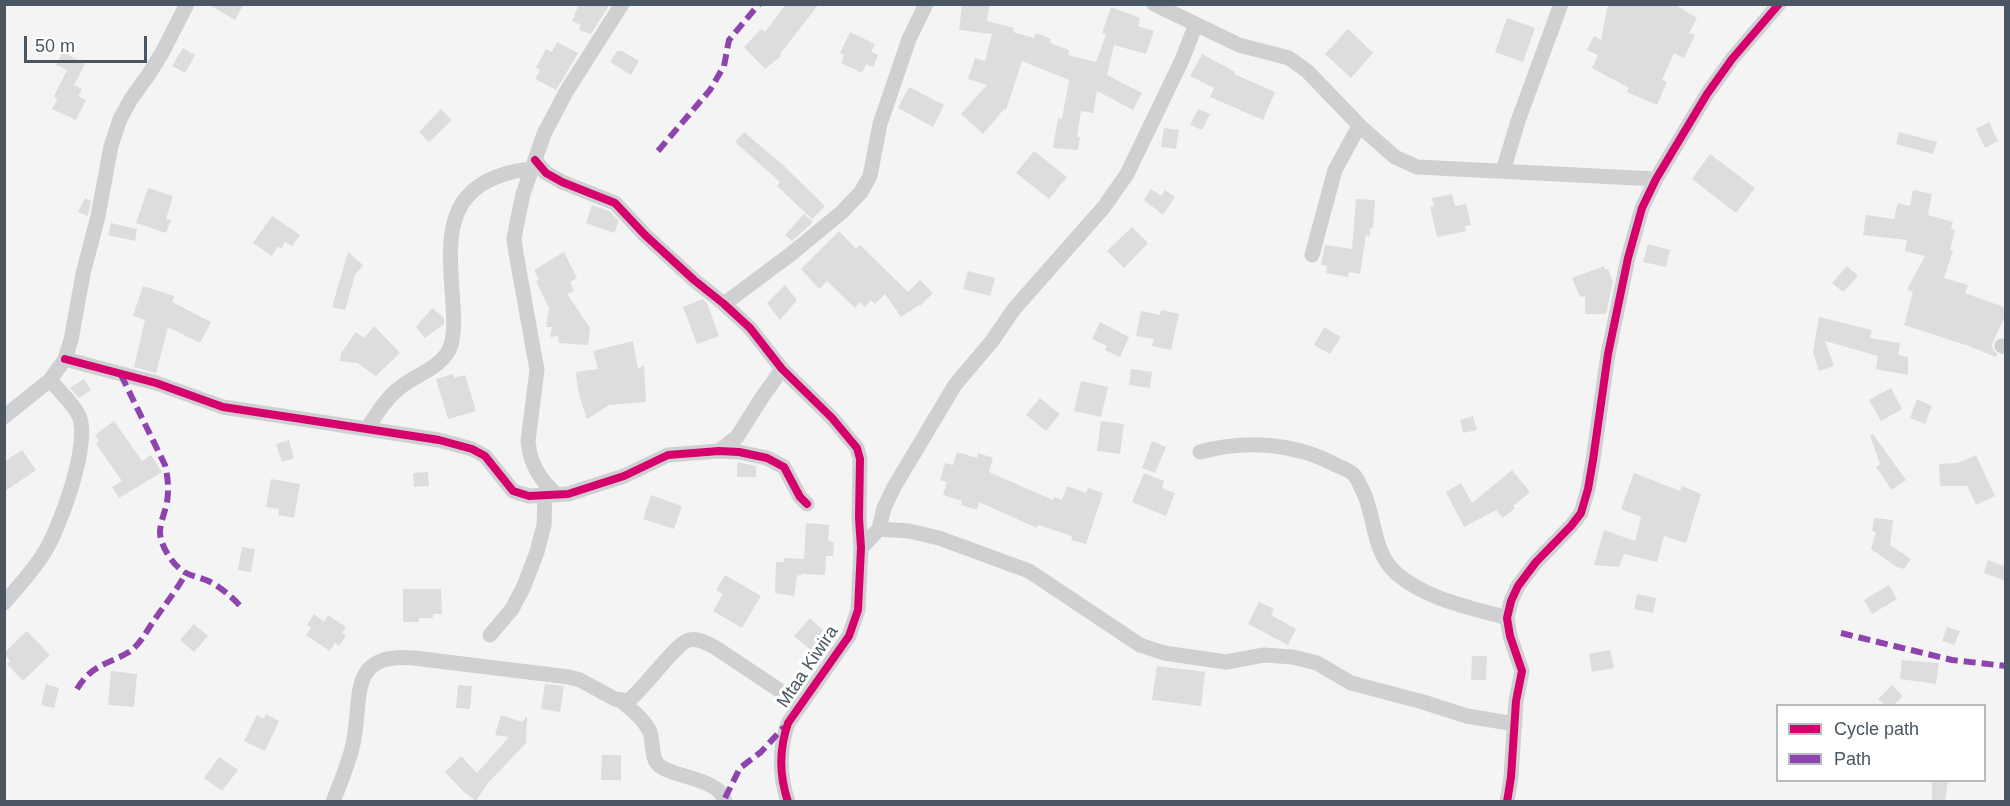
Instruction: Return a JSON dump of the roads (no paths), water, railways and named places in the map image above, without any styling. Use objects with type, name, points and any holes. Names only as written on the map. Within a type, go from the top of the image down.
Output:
[{"type":"street","points":[[4,417],[50,380],[65,358],[98,216],[111,146],[120,119],[163,51],[187,4]]},
{"type":"street","points":[[490,635],[512,609],[524,586],[537,552],[551,495],[537,472],[528,441],[537,370],[514,238],[524,194],[544,134],[566,92],[622,4]]},
{"type":"street","points":[[724,304],[791,254],[842,212],[861,192],[870,176],[880,124],[909,39],[926,4]]},
{"type":"street","points":[[1154,4],[1239,45],[1281,54],[1298,62],[1359,126],[1395,157],[1417,166],[1656,179]]},
{"type":"street","points":[[1503,171],[1518,121],[1561,4]]},
{"type":"street","points":[[1507,801],[1516,701],[1522,671],[1510,636],[1507,618],[1518,586],[1536,562],[1581,513],[1590,480],[1608,354],[1628,258],[1642,208],[1656,179],[1707,94],[1779,4]]},
{"type":"street","points":[[861,548],[879,529],[884,508],[894,487],[955,385],[992,341],[1014,309],[1104,207],[1127,174],[1182,60],[1196,24]]},
{"type":"street","points":[[1312,255],[1335,170],[1359,126]]},
{"type":"street","points":[[367,429],[382,405],[398,389],[435,365],[450,348],[454,313],[451,242],[452,228],[459,206],[481,184],[533,165]]},
{"type":"street","name":"Mtaa Kiwira","points":[[533,165],[562,182],[615,203],[694,280],[750,328],[782,369],[832,418],[857,448],[860,459],[861,548],[858,610],[849,636],[788,723],[780,757],[788,801]]},
{"type":"street","points":[[65,358],[156,383],[223,407],[439,440],[472,449],[485,456],[513,490],[529,496],[568,494],[624,476],[668,455],[719,451],[739,452],[767,458],[784,467],[800,497],[807,504]]},
{"type":"street","points":[[719,451],[737,437],[782,369]]},
{"type":"street","points":[[4,603],[43,556],[55,533],[80,453],[81,423],[78,414],[50,380]]},
{"type":"street","points":[[1200,452],[1255,444],[1288,447],[1330,461],[1354,474],[1364,493],[1382,557],[1396,573],[1420,591],[1507,618]]},
{"type":"street","points":[[879,529],[909,531],[939,538],[1029,572],[1140,645],[1164,653],[1227,662],[1263,655],[1293,657],[1317,663],[1351,682],[1467,716],[1515,724]]},
{"type":"street","points":[[621,701],[628,701],[638,694],[683,643],[697,640],[716,648],[800,706]]},
{"type":"street","points":[[333,801],[353,745],[363,680],[369,668],[382,659],[405,658],[580,680],[621,701],[643,720],[650,733],[657,763],[661,767],[708,784],[720,791],[725,801]]}]
